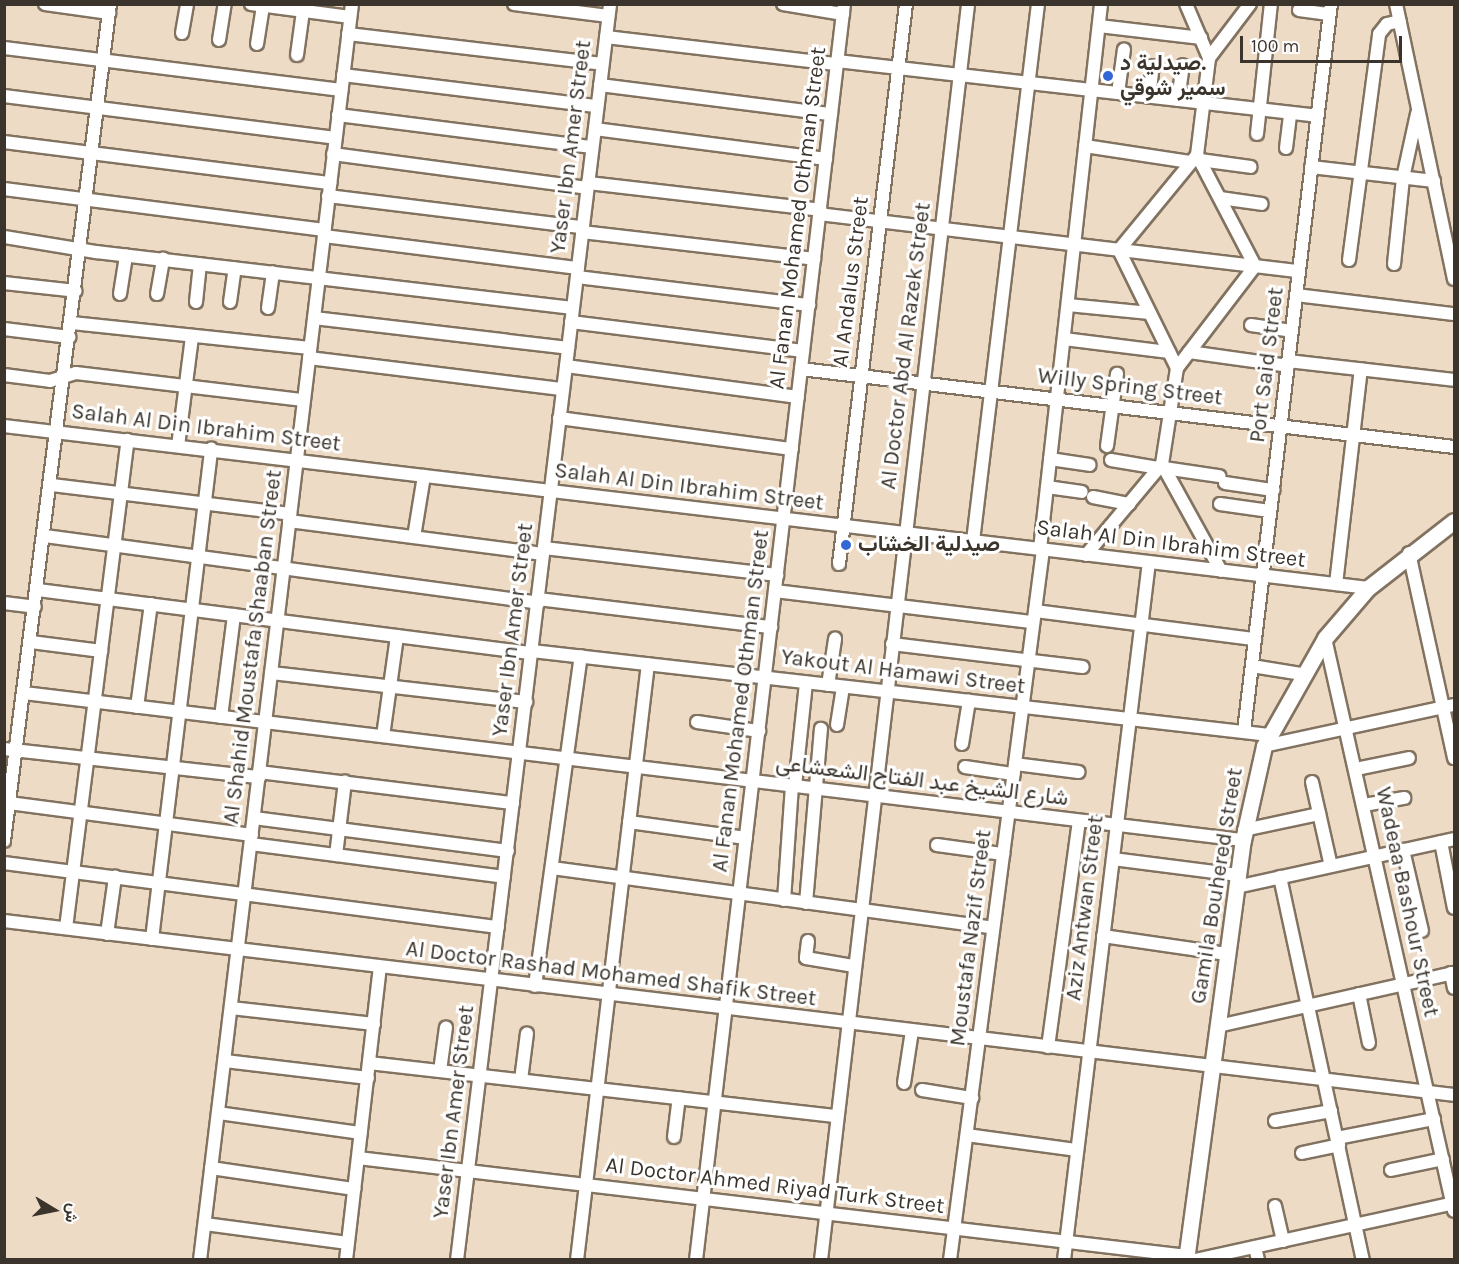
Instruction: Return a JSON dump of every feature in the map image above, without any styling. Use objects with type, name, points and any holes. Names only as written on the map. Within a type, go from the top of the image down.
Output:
[{"type":"main road","name":"Gamila Bouhered Street","points":[[1190,1258],[1212,1066],[1237,881],[1244,835],[1266,740],[1302,674],[1325,638],[1368,588],[1410,553],[1455,521]]},
{"type":"street","points":[[4,840],[9,803],[10,750],[24,693],[31,642],[110,9],[45,4]]},
{"type":"street","points":[[182,33],[187,4]]},
{"type":"street","points":[[219,40],[225,4]]},
{"type":"street","points":[[514,4],[609,10]]},
{"type":"street","points":[[783,4],[844,9]]},
{"type":"street","name":"Al Andalus Street","points":[[839,564],[906,4]]},
{"type":"street","name":"Al Doctor Abd Al Razek Street","points":[[820,1260],[968,4]]},
{"type":"street","points":[[973,541],[1038,4]]},
{"type":"street","name":"Moustafa Nazif Street","points":[[951,1260],[1034,617],[1101,4]]},
{"type":"street","points":[[1119,250],[1196,159],[1209,58],[1186,4]]},
{"type":"street","points":[[1209,58],[1250,4]]},
{"type":"street","points":[[1257,134],[1271,4]]},
{"type":"street","points":[[1396,4],[1455,279]]},
{"type":"street","points":[[257,44],[257,5],[303,11],[351,11]]},
{"type":"street","name":"Al Fanan Mohamed Othman Street","points":[[696,1260],[844,9]]},
{"type":"street","points":[[1299,10],[1330,9]]},
{"type":"street","name":"Port Said Street","points":[[1244,731],[1330,9]]},
{"type":"street","name":"Yaser Ibn Amer Street","points":[[457,1260],[609,10]]},
{"type":"street","points":[[297,55],[303,11]]},
{"type":"street","name":"Al Shahid Moustafa Shaaban Street","points":[[200,1260],[351,11]]},
{"type":"street","points":[[1349,260],[1378,34],[1387,24],[1400,21]]},
{"type":"street","points":[[1099,26],[1201,39]]},
{"type":"street","points":[[348,34],[603,64]]},
{"type":"street","points":[[606,37],[1317,116]]},
{"type":"street","points":[[4,48],[341,90]]},
{"type":"street","points":[[1118,93],[1124,49]]},
{"type":"street","points":[[1149,97],[1153,66]]},
{"type":"street","points":[[1178,100],[1183,66]]},
{"type":"street","points":[[343,75],[597,106]]},
{"type":"street","points":[[600,85],[831,114]]},
{"type":"street","points":[[4,96],[335,138]]},
{"type":"street","points":[[1394,264],[1403,178],[1419,109]]},
{"type":"street","points":[[1286,148],[1290,113]]},
{"type":"street","points":[[338,115],[592,147]]},
{"type":"street","points":[[595,129],[826,159]]},
{"type":"street","points":[[4,142],[93,153],[582,230],[814,259]]},
{"type":"street","points":[[1085,146],[1251,167]]},
{"type":"street","points":[[333,154],[1299,271]]},
{"type":"street","points":[[1196,159],[1220,198],[1255,266]]},
{"type":"street","points":[[1311,168],[1434,181]]},
{"type":"street","points":[[4,189],[324,233],[809,305]]},
{"type":"street","points":[[1220,198],[1262,204]]},
{"type":"street","points":[[4,237],[126,255],[573,308]]},
{"type":"street","points":[[1119,250],[1177,368]]},
{"type":"street","points":[[120,294],[126,255]]},
{"type":"street","points":[[157,294],[162,259]]},
{"type":"street","points":[[196,302],[200,264]]},
{"type":"street","points":[[1086,555],[1162,467],[1177,368],[1255,266]]},
{"type":"street","points":[[230,302],[235,268]]},
{"type":"street","points":[[268,308],[273,272]]},
{"type":"street","points":[[4,282],[76,291]]},
{"type":"street","points":[[1296,295],[1455,314]]},
{"type":"street","points":[[1068,304],[1150,313]]},
{"type":"street","points":[[314,318],[568,348]]},
{"type":"street","points":[[571,322],[803,351]]},
{"type":"street","points":[[72,323],[192,336],[563,390]]},
{"type":"street","points":[[1251,325],[1292,331]]},
{"type":"street","points":[[4,329],[70,337]]},
{"type":"street","points":[[178,446],[192,336]]},
{"type":"street","points":[[1064,339],[1169,352]]},
{"type":"street","points":[[1189,352],[1455,380]]},
{"type":"street","points":[[566,366],[798,397]]},
{"type":"street","name":"Willy Spring Street","points":[[801,369],[1455,447]]},
{"type":"street","points":[[1336,584],[1361,369]]},
{"type":"street","points":[[4,375],[50,381],[76,374],[303,400]]},
{"type":"street","points":[[1107,446],[1118,374]]},
{"type":"street","points":[[559,418],[792,449]]},
{"type":"street","name":"Salah Al Din Ibrahim Street","points":[[4,426],[1368,588]]},
{"type":"street","points":[[66,928],[128,440]]},
{"type":"street","points":[[152,939],[211,449]]},
{"type":"street","points":[[1050,459],[1090,465]]},
{"type":"street","points":[[1111,460],[1162,467],[1273,490]]},
{"type":"street","points":[[1162,467],[1221,571]]},
{"type":"street","points":[[414,537],[424,476]]},
{"type":"street","points":[[52,485],[205,503],[414,537],[777,575]]},
{"type":"street","points":[[1047,487],[1129,504]]},
{"type":"street","points":[[1220,504],[1270,511]]},
{"type":"street","points":[[45,536],[538,601],[771,627]]},
{"type":"street","points":[[1410,553],[1449,707],[1455,758]]},
{"type":"street","name":"Aziz Antwan Street","points":[[1064,1260],[1149,562]]},
{"type":"street","name":"Yakout Al Hamawi Street","points":[[38,590],[532,652],[1244,731],[1266,740]]},
{"type":"street","points":[[775,591],[896,606],[1141,625],[1255,639]]},
{"type":"street","points":[[4,603],[35,607]]},
{"type":"street","points":[[137,707],[151,604]]},
{"type":"street","points":[[221,717],[234,615]]},
{"type":"street","points":[[383,736],[397,636]]},
{"type":"street","name":"Wadeaa Bashour Street","points":[[1325,638],[1348,729],[1454,1206]]},
{"type":"street","points":[[828,685],[835,639]]},
{"type":"street","points":[[31,642],[101,651]]},
{"type":"street","points":[[892,644],[1083,667]]},
{"type":"street","points":[[536,986],[581,656]]},
{"type":"street","points":[[577,1260],[648,664]]},
{"type":"street","points":[[1252,666],[1302,674]]},
{"type":"street","points":[[271,673],[526,702]]},
{"type":"street","points":[[784,900],[806,682]]},
{"type":"street","points":[[837,725],[843,687]]},
{"type":"street","name":"شارع الشيخ عبد الفتاح الشعشاعى","points":[[24,693],[1117,825],[1244,835],[1319,814]]},
{"type":"street","points":[[962,744],[969,701]]},
{"type":"street","points":[[1266,740],[1348,729],[1449,707]]},
{"type":"street","points":[[697,722],[759,730]]},
{"type":"street","points":[[806,903],[821,729]]},
{"type":"street","points":[[10,750],[173,768],[345,782],[513,803]]},
{"type":"street","points":[[1356,769],[1408,758]]},
{"type":"street","points":[[965,767],[1078,772]]},
{"type":"street","points":[[336,855],[345,782]]},
{"type":"street","points":[[1312,782],[1331,866]]},
{"type":"street","points":[[1364,805],[1404,798]]},
{"type":"street","points":[[9,803],[166,824],[336,855],[504,877]]},
{"type":"street","points":[[254,818],[508,851]]},
{"type":"street","points":[[1048,1047],[1079,821]]},
{"type":"street","points":[[629,822],[746,838]]},
{"type":"street","points":[[1113,859],[1237,881],[1280,877],[1455,839]]},
{"type":"street","points":[[1441,842],[1455,908]]},
{"type":"street","points":[[937,845],[1003,854]]},
{"type":"street","points":[[1403,850],[1422,931]]},
{"type":"street","points":[[4,863],[498,927]]},
{"type":"street","points":[[552,868],[993,928]]},
{"type":"street","points":[[107,934],[115,877]]},
{"type":"street","points":[[1280,877],[1364,1260]]},
{"type":"street","name":"Al Doctor Rashad Mohamed Shafik Street","points":[[4,921],[380,968],[1455,1095]]},
{"type":"street","points":[[1103,936],[1227,954]]},
{"type":"street","points":[[808,941],[806,958],[855,966]]},
{"type":"street","points":[[346,1260],[380,968]]},
{"type":"street","points":[[1218,1026],[1453,973],[1455,988]]},
{"type":"street","points":[[1359,994],[1369,1043]]},
{"type":"street","points":[[231,1008],[374,1024]]},
{"type":"street","points":[[440,1071],[446,1027]]},
{"type":"street","points":[[904,1083],[912,1031]]},
{"type":"street","points":[[521,1080],[527,1033]]},
{"type":"street","points":[[225,1061],[368,1078]]},
{"type":"street","points":[[369,1063],[837,1116]]},
{"type":"street","points":[[922,1090],[972,1098]]},
{"type":"street","points":[[674,1137],[679,1098]]},
{"type":"street","points":[[1275,1121],[1331,1111]]},
{"type":"street","points":[[218,1113],[361,1133]]},
{"type":"street","points":[[1302,1153],[1338,1141],[1434,1119]]},
{"type":"street","points":[[967,1135],[1077,1150]]},
{"type":"street","name":"Al Doctor Ahmed Riyad Turk Street","points":[[358,1158],[1190,1258],[1257,1253],[1283,1241],[1454,1206]]},
{"type":"street","points":[[1391,1170],[1443,1159]]},
{"type":"street","points":[[211,1168],[354,1189]]},
{"type":"street","points":[[1275,1206],[1283,1241]]},
{"type":"street","points":[[205,1224],[348,1243]]},
{"type":"place","name":"صيدلية د. سمير شوقي","points":[[1108,76]]},
{"type":"place","name":"صيدلية الخشاب","points":[[846,545]]}]
